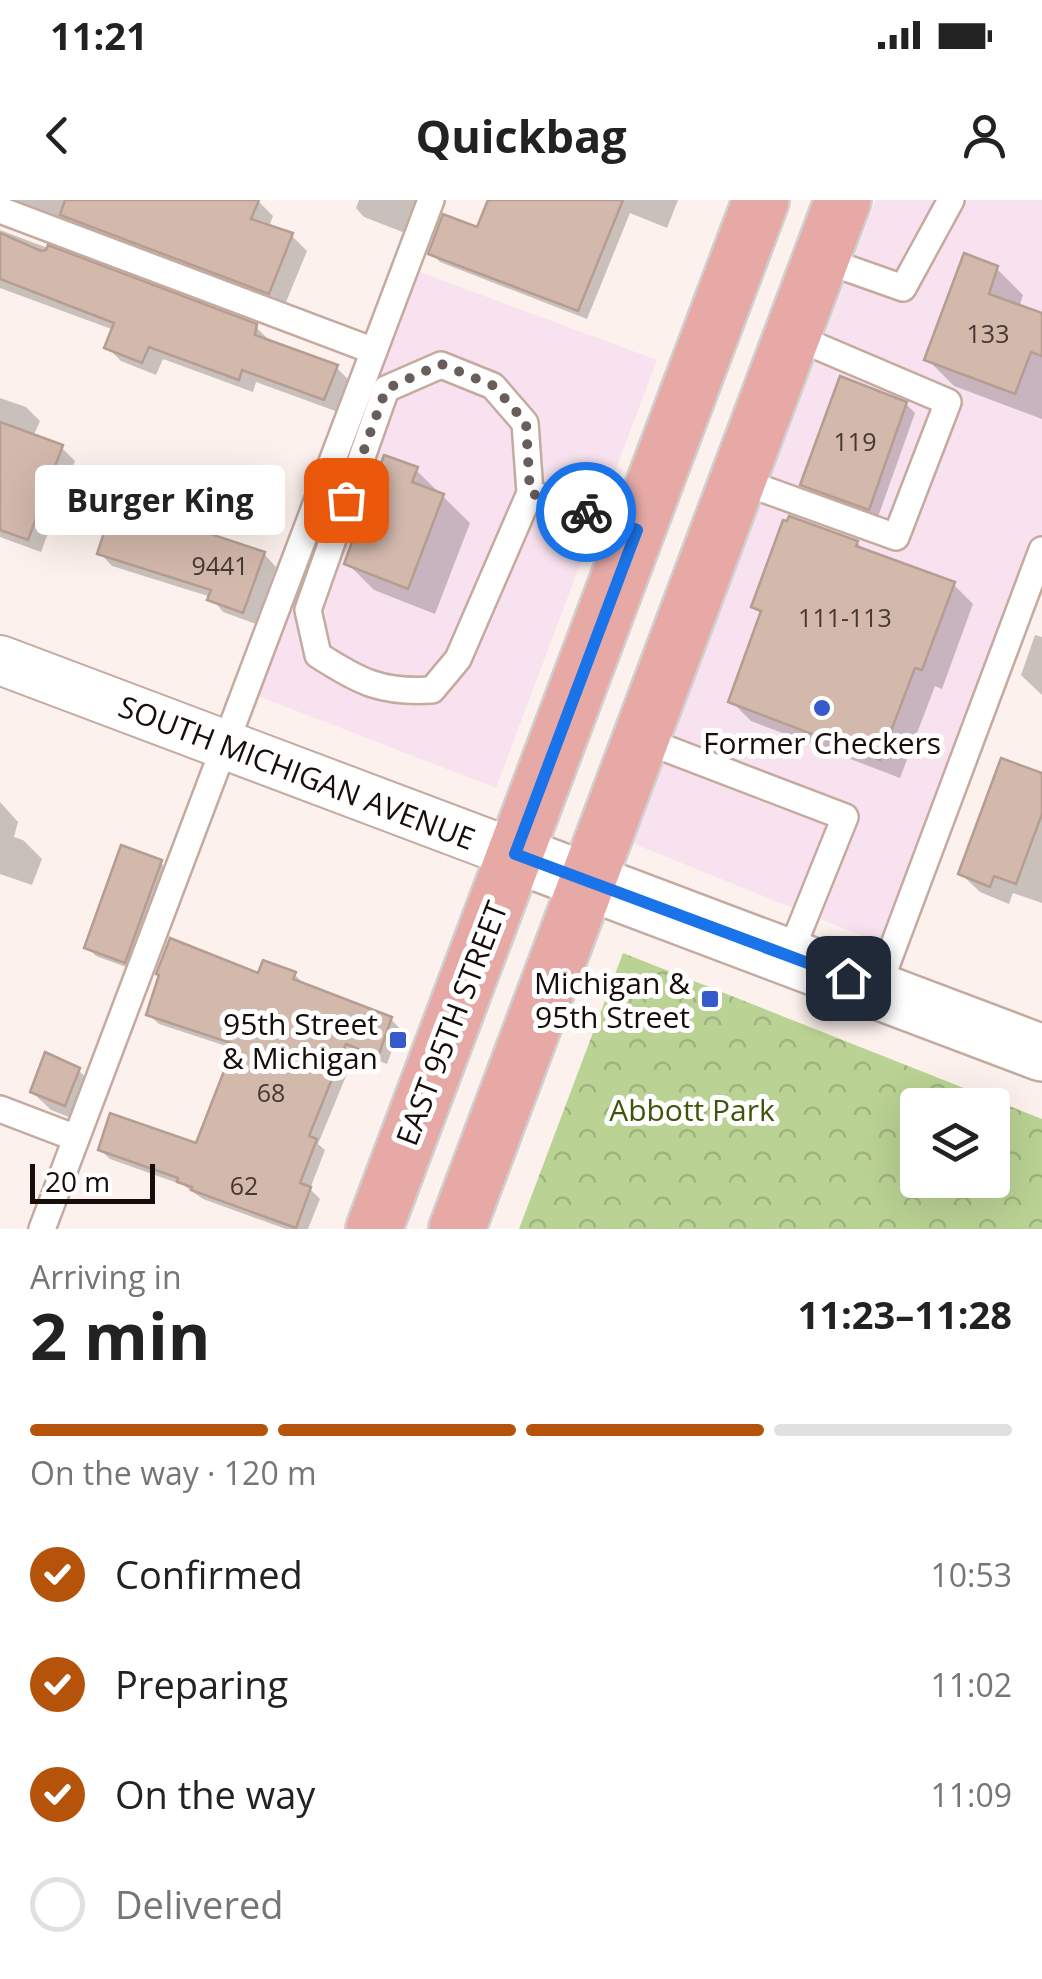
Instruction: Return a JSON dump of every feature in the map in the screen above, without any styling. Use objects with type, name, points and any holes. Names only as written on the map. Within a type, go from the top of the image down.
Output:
[{"type":"main road","name":"EAST 95TH STREET","points":[[374,1229],[761,200]]},
{"type":"main road","points":[[457,1229],[843,200]]},
{"type":"main road","name":"SOUTH MICHIGAN AVENUE","points":[[515,854],[1042,1054]]},
{"type":"street","name":"SOUTH MICHIGAN AVENUE","points":[[0,660],[515,854]]},
{"type":"lane","points":[[42,1229],[431,200]]},
{"type":"lane","points":[[821,259],[903,288],[950,200]]},
{"type":"lane","points":[[0,210],[374,351]]},
{"type":"lane","points":[[738,480],[896,537],[948,402],[792,336]]},
{"type":"lane","points":[[441,364],[494,386],[526,423],[530,493],[458,659],[432,690],[398,692],[351,676],[318,654],[308,610],[386,389],[441,364]]},
{"type":"lane","points":[[530,493],[637,530]]},
{"type":"lane","points":[[877,990],[1032,605],[1042,550]]},
{"type":"lane","points":[[641,739],[845,817],[789,956]]},
{"type":"lane","points":[[0,1109],[76,1138]]},
{"type":"shaded area","points":[[876,200],[1042,200],[1042,566],[897,950],[632,843]]},
{"type":"shaded area","points":[[406,267],[657,360],[496,788],[245,691]]},
{"type":"green space","name":"Abbott Park","points":[[623,953],[964,1088],[900,1088],[900,1198],[1010,1198],[1010,1106],[1042,1119],[1042,1229],[519,1229]]},
{"type":"building","points":[[65,200],[259,200],[251,219],[293,233],[269,294],[60,215]]},
{"type":"building","points":[[488,200],[623,200],[578,311],[428,254],[443,214],[477,227]]},
{"type":"building","points":[[0,233],[41,251],[48,245],[257,324],[255,335],[338,365],[324,400],[242,370],[239,380],[149,347],[142,363],[104,348],[114,323],[0,279]]},
{"type":"building","points":[[964,253],[998,266],[989,294],[1042,313],[1042,356],[1031,352],[1015,394],[924,360]]},
{"type":"building","points":[[840,376],[907,402],[869,510],[800,485]]},
{"type":"building","points":[[0,422],[63,445],[28,540],[0,530]]},
{"type":"building","points":[[384,455],[418,467],[412,482],[444,494],[408,589],[344,564]]},
{"type":"building","points":[[114,502],[265,552],[243,613],[207,600],[211,590],[97,554]]},
{"type":"building","points":[[789,516],[858,541],[856,546],[955,582],[922,670],[915,668],[880,760],[728,702],[761,611],[751,607],[783,520],[787,521]]},
{"type":"building","points":[[1001,758],[1042,773],[1042,814],[1016,884],[994,876],[990,887],[958,874]]},
{"type":"building","points":[[121,845],[162,860],[125,963],[84,948]]},
{"type":"building","points":[[170,938],[258,973],[263,960],[296,972],[293,979],[392,1017],[378,1057],[346,1044],[309,1136],[317,1139],[300,1183],[311,1187],[296,1228],[191,1190],[192,1187],[177,1182],[178,1178],[98,1150],[110,1113],[196,1143],[233,1048],[234,1044],[146,1015]]},
{"type":"building","points":[[45,1052],[80,1068],[65,1106],[30,1092]]},
{"type":"way so far","points":[[346,500],[386,389],[441,364],[494,386],[526,423],[530,493],[586,512]]},
{"type":"place","name":"Burger King","points":[[346,500]]},
{"type":"place","name":"Former Checkers","points":[[822,708]]},
{"type":"place","name":"Michigan & 95th Street","points":[[710,999]]},
{"type":"place","name":"95th Street & Michigan","points":[[398,1040]]},
{"type":"route","points":[[586,512],[637,530],[515,854],[848,978]]}]
